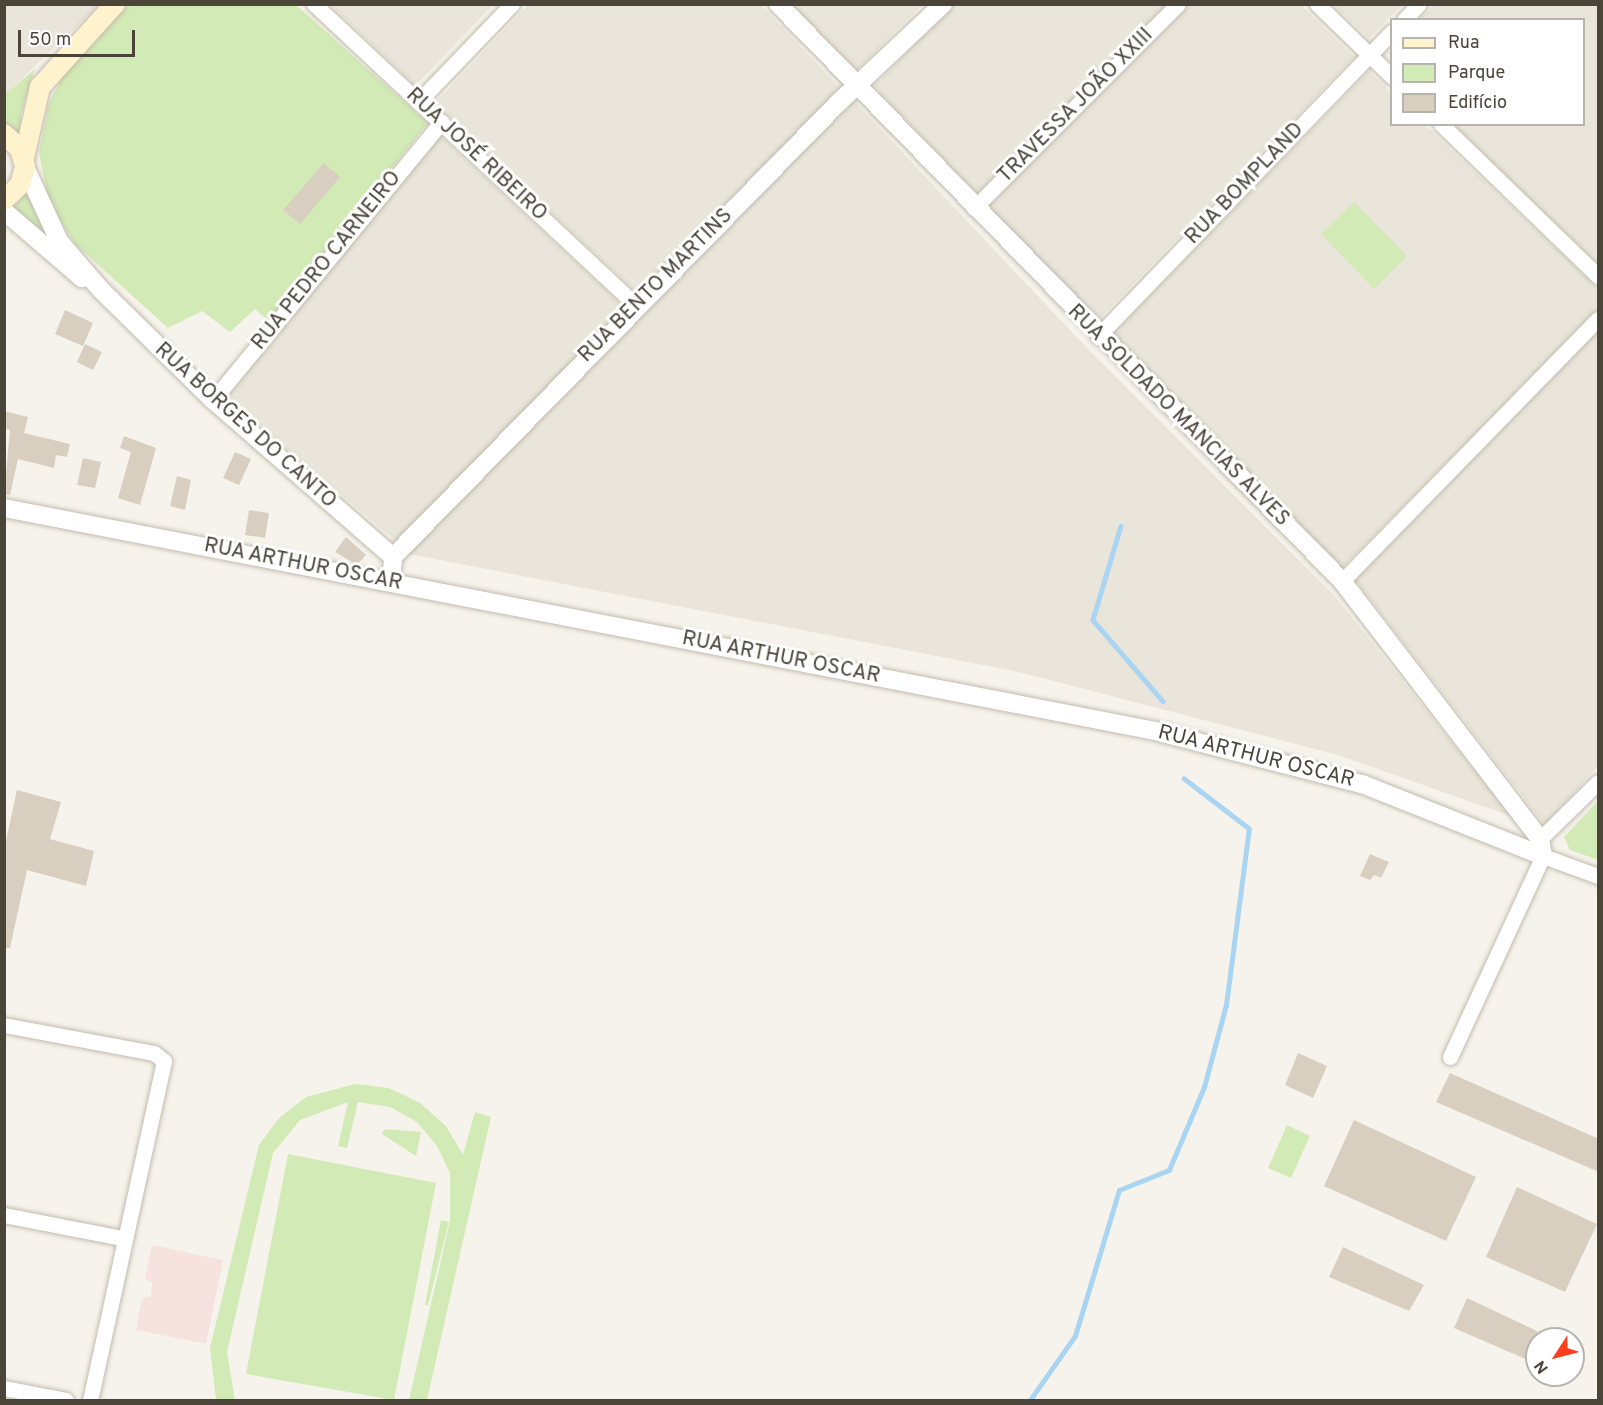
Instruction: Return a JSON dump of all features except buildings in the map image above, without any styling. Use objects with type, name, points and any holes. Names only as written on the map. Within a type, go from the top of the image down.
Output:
[{"type":"main road","points":[[4,200],[20,185],[40,87],[115,4]]},
{"type":"main road","points":[[4,134],[24,163]]},
{"type":"street","name":"RUA JOSÉ RIBEIRO","points":[[314,4],[637,306]]},
{"type":"street","points":[[419,101],[512,4]]},
{"type":"street","name":"RUA SOLDADO MANCIAS ALVES","points":[[778,4],[1098,336],[1342,581],[1541,848]]},
{"type":"street","name":"RUA BENTO MARTINS","points":[[393,557],[637,306],[857,86],[943,4]]},
{"type":"street","name":"TRAVESSA JOÃO XXIII","points":[[974,208],[1178,4]]},
{"type":"street","points":[[1317,4],[1390,75]]},
{"type":"street","points":[[1406,18],[1419,4]]},
{"type":"street","name":"RUA BOMPLAND","points":[[1098,336],[1390,34]]},
{"type":"street","name":"RUA PEDRO CARNEIRO","points":[[213,400],[441,122]]},
{"type":"street","points":[[1443,126],[1599,276]]},
{"type":"street","name":"RUA BORGES DO CANTO","points":[[24,163],[59,241],[101,290],[213,400],[393,557]]},
{"type":"street","name":"RUA BORGES DO CANTO","points":[[4,211],[58,261],[101,290]]},
{"type":"street","points":[[1342,581],[1599,319]]},
{"type":"street","name":"RUA ARTHUR OSCAR","points":[[4,508],[1155,731],[1362,784],[1541,848]]},
{"type":"street","points":[[391,582],[393,557]]},
{"type":"street","points":[[1450,1057],[1541,848],[1599,782]]},
{"type":"street","points":[[1541,848],[1599,876]]},
{"type":"street","points":[[4,1024],[154,1053],[165,1072],[122,1239],[90,1401]]},
{"type":"street","points":[[4,1215],[122,1239]]},
{"type":"street","points":[[4,1388],[66,1401]]},
{"type":"shaded area","points":[[5,4],[99,4],[99,5],[5,95]]},
{"type":"shaded area","points":[[529,4],[761,5],[841,89],[636,292],[435,103]]},
{"type":"shaded area","points":[[1435,4],[1598,5],[1598,264],[1455,126],[1585,126],[1585,18],[1420,18]]},
{"type":"shaded area","points":[[331,5],[493,5],[415,86]]},
{"type":"shaded area","points":[[793,5],[922,5],[857,70]]},
{"type":"shaded area","points":[[953,5],[1167,5],[977,194],[874,86]]},
{"type":"shaded area","points":[[1189,5],[1301,5],[1354,57],[1099,319],[986,206]]},
{"type":"shaded area","points":[[1333,5],[1402,5],[1369,38]]},
{"type":"shaded area","points":[[1369,71],[1390,91],[1390,126],[1426,126],[1598,288],[1598,309],[1341,569],[1113,333]]},
{"type":"shaded area","points":[[854,101],[1086,347],[1333,594],[1511,816],[1338,755],[1019,672],[409,554]]},
{"type":"shaded area","points":[[439,135],[624,307],[397,542],[227,397]]},
{"type":"shaded area","points":[[1598,328],[1598,766],[1545,825],[1355,580]]},
{"type":"shaded area","points":[[152,1245],[223,1260],[206,1344],[136,1330],[142,1298],[151,1296],[152,1283],[145,1279]]},
{"type":"green space","points":[[128,5],[296,5],[428,123],[268,321],[255,309],[230,332],[202,311],[168,328],[74,243],[48,200],[39,152],[49,102],[66,70]]},
{"type":"green space","points":[[35,69],[21,113],[20,135],[5,123],[4,95]]},
{"type":"green space","points":[[29,188],[51,244],[11,210]]},
{"type":"green space","points":[[1354,202],[1407,256],[1374,289],[1321,234]]},
{"type":"green space","points":[[1598,801],[1598,860],[1570,850],[1564,837]]},
{"type":"green space","points":[[355,1084],[389,1088],[420,1103],[446,1126],[463,1155],[475,1112],[491,1117],[427,1400],[409,1400],[450,1221],[450,1173],[437,1146],[417,1122],[390,1107],[358,1102],[347,1148],[338,1146],[348,1102],[300,1120],[273,1153],[227,1352],[235,1400],[216,1400],[210,1348],[259,1145],[279,1118],[306,1097]]},
{"type":"green space","points":[[1287,1125],[1310,1136],[1291,1178],[1268,1168]]},
{"type":"green space","points":[[385,1129],[421,1132],[416,1156],[382,1134]]},
{"type":"green space","points":[[288,1154],[436,1183],[394,1400],[246,1374]]},
{"type":"green space","points":[[441,1220],[449,1222],[428,1305],[425,1305]]},
{"type":"waterway","points":[[1121,526],[1093,620],[1163,701]]},
{"type":"waterway","points":[[1030,1400],[1075,1336],[1119,1190],[1169,1170],[1204,1087],[1226,1005],[1249,829],[1184,779]]}]
